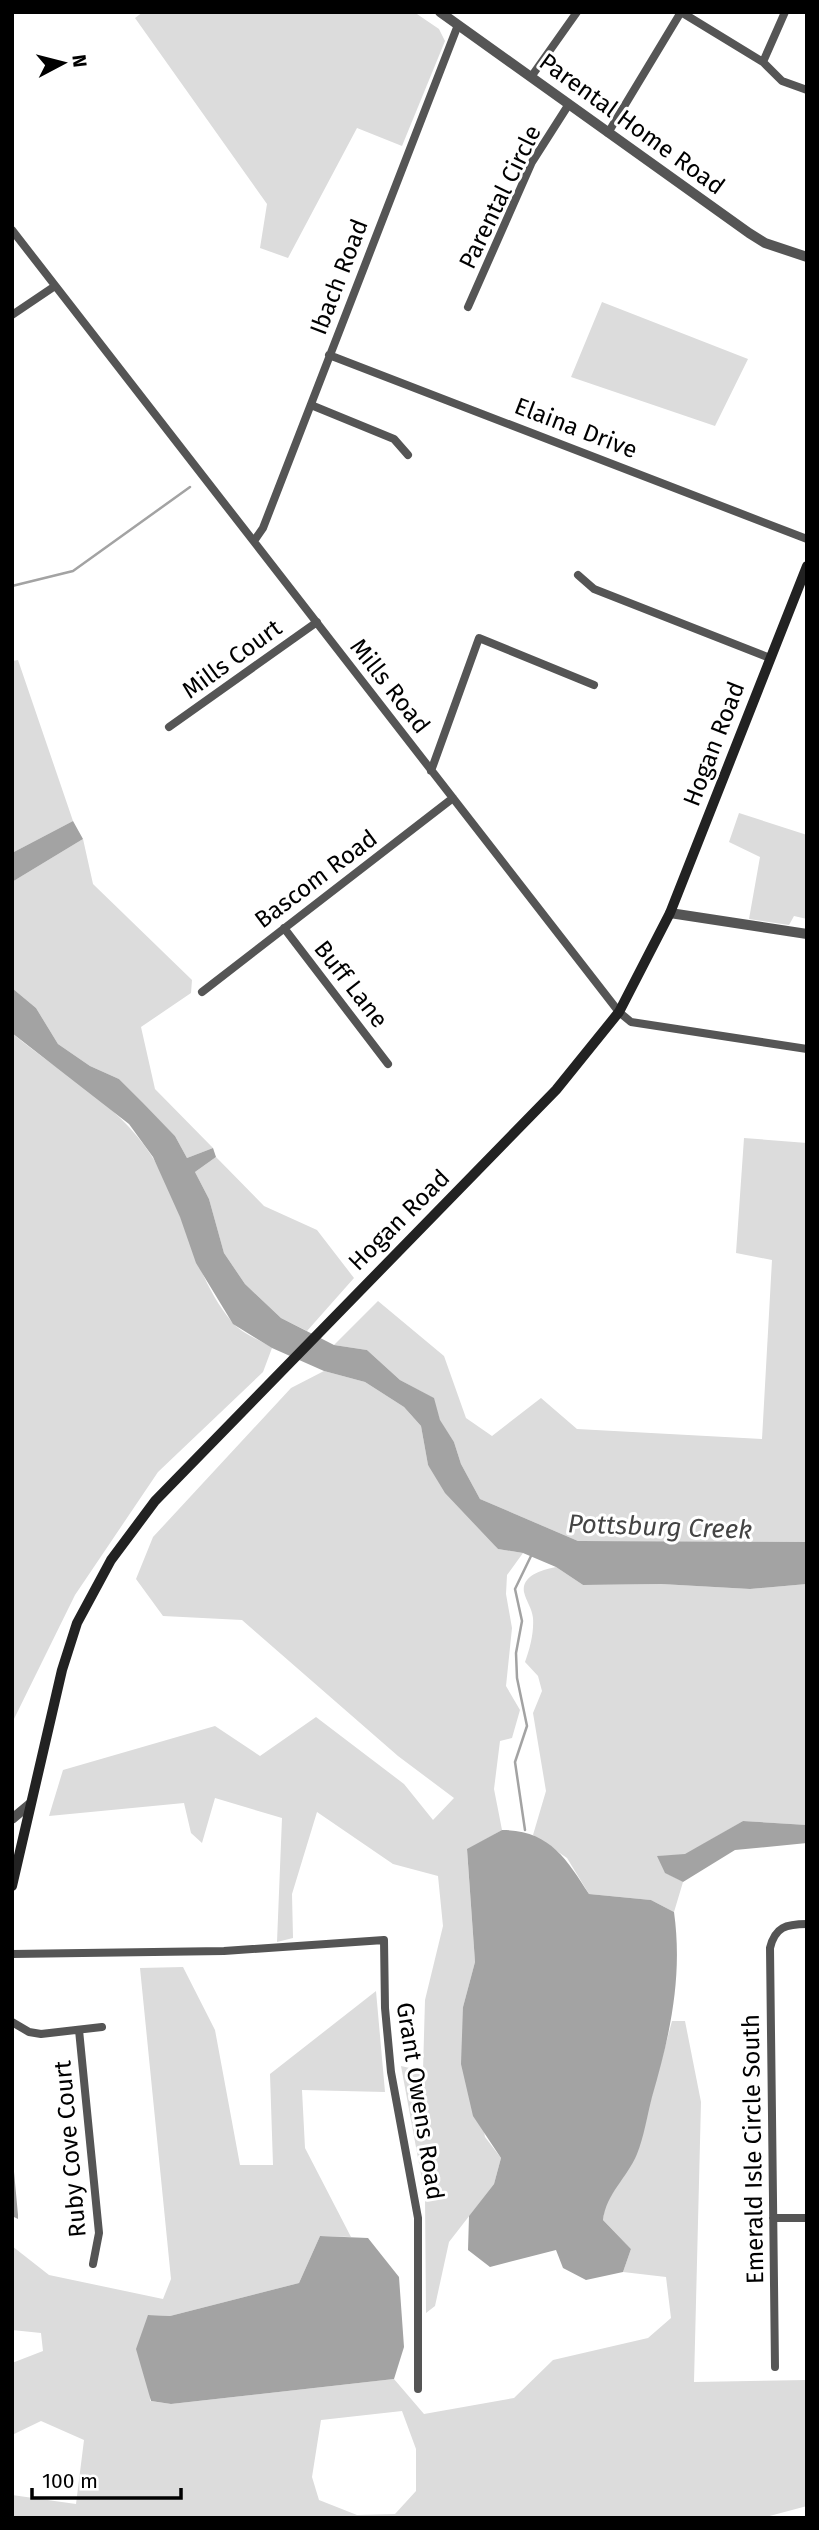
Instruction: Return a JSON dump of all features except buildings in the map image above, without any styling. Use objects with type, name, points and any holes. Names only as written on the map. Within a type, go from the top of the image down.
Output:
[{"type":"main road","name":"Hogan Road","points":[[12,1886],[16,1851],[62,1670],[77,1623],[111,1560],[155,1501],[556,1090],[619,1012],[670,913],[807,566]]},
{"type":"street","name":"Parental Home Road","points":[[440,12],[750,233],[765,243],[807,257]]},
{"type":"street","points":[[531,77],[577,12]]},
{"type":"street","points":[[608,133],[681,12],[763,62],[782,82],[807,90]]},
{"type":"street","points":[[763,62],[785,12]]},
{"type":"street","name":"Ibach Road","points":[[254,541],[263,528],[458,25]]},
{"type":"street","name":"Parental Circle","points":[[468,307],[532,162],[569,104]]},
{"type":"street","name":"Mills Road","points":[[12,230],[619,1012],[631,1022],[807,1049]]},
{"type":"street","points":[[12,315],[55,286]]},
{"type":"street","name":"Elaina Drive","points":[[330,355],[807,539]]},
{"type":"street","points":[[311,405],[394,439],[408,455]]},
{"type":"street","points":[[578,575],[594,589],[770,658]]},
{"type":"street","name":"Mills Court","points":[[169,727],[317,622]]},
{"type":"street","points":[[431,771],[479,638],[594,685]]},
{"type":"street","name":"Bascom Road","points":[[202,992],[453,799]]},
{"type":"street","points":[[670,913],[807,934]]},
{"type":"street","name":"Buff Lane","points":[[284,928],[388,1064]]},
{"type":"street","points":[[12,1819],[30,1804]]},
{"type":"street","name":"Emerald Isle Circle South","points":[[775,2367],[769,1948],[776,1932],[791,1924],[807,1924]]},
{"type":"street","name":"Grant Owens Road","points":[[12,1954],[224,1951],[384,1940],[390,2061],[418,2218],[418,2389]]},
{"type":"street","points":[[12,2022],[29,2032],[41,2034],[102,2027]]},
{"type":"street","name":"Ruby Cove Court","points":[[79,2030],[99,2233],[93,2264]]},
{"type":"street","points":[[773,2218],[807,2218]]},
{"type":"shaded area","points":[[143,12],[414,12],[439,29],[445,41],[402,146],[357,128],[288,258],[260,248],[267,204],[135,18]]},
{"type":"shaded area","points":[[602,302],[748,359],[715,426],[571,377]]},
{"type":"shaded area","points":[[18,660],[73,821],[12,853],[12,661]]},
{"type":"shaded area","points":[[739,813],[807,835],[807,919],[794,916],[789,925],[749,919],[760,857],[729,842]]},
{"type":"shaded area","points":[[73,821],[83,839],[12,882],[12,853]]},
{"type":"shaded area","points":[[83,839],[93,884],[192,980],[191,993],[141,1027],[155,1089],[213,1148],[187,1158],[175,1136],[119,1079],[90,1066],[58,1044],[36,1008],[12,988],[12,882]]},
{"type":"shaded area","points":[[12,988],[36,1008],[58,1044],[90,1066],[119,1079],[175,1136],[187,1158],[213,1148],[216,1157],[195,1172],[209,1199],[224,1253],[245,1284],[281,1318],[334,1345],[367,1350],[400,1380],[434,1398],[440,1420],[454,1442],[461,1464],[480,1499],[578,1541],[807,1542],[807,1584],[750,1589],[661,1584],[583,1585],[556,1567],[523,1553],[498,1549],[445,1493],[428,1465],[421,1426],[404,1407],[365,1382],[324,1371],[272,1348],[233,1324],[196,1263],[180,1217],[153,1157],[129,1124],[12,1033]]},
{"type":"shaded area","points":[[12,1033],[86,1089],[122,1119],[137,1136],[163,1175],[197,1261],[218,1303],[236,1326],[272,1348],[263,1372],[158,1472],[75,1595],[12,1723]]},
{"type":"shaded area","points":[[744,1138],[807,1143],[807,1542],[578,1541],[480,1499],[461,1464],[454,1442],[440,1421],[433,1398],[400,1380],[367,1350],[334,1345],[378,1301],[444,1356],[466,1418],[492,1436],[541,1398],[577,1429],[762,1439],[772,1260],[736,1253]]},
{"type":"shaded area","points":[[216,1157],[264,1206],[317,1230],[354,1278],[307,1331],[281,1318],[245,1284],[224,1253],[209,1199],[195,1172]]},
{"type":"shaded area","points":[[324,1371],[365,1382],[404,1407],[421,1426],[428,1465],[498,1549],[523,1553],[507,1575],[506,1594],[512,1628],[506,1686],[520,1710],[512,1738],[500,1741],[494,1789],[502,1830],[467,1850],[475,1962],[463,2007],[485,2137],[501,2158],[494,2184],[449,2242],[435,2306],[426,2313],[425,2196],[401,2066],[423,2071],[425,2000],[443,1926],[438,1876],[393,1864],[317,1812],[292,1894],[293,1938],[277,1942],[282,1818],[215,1798],[202,1843],[191,1833],[184,1803],[49,1816],[63,1770],[215,1726],[260,1756],[316,1717],[404,1784],[433,1820],[454,1798],[398,1756],[242,1620],[163,1616],[136,1579],[153,1537],[291,1388]]},
{"type":"shaded area","points":[[556,1567],[583,1585],[661,1584],[750,1589],[807,1584],[807,1825],[743,1821],[685,1855],[658,1856],[666,1873],[683,1882],[674,1912],[651,1900],[589,1894],[567,1858],[533,1835],[546,1791],[533,1713],[542,1691],[538,1676],[525,1662],[533,1624],[524,1586],[535,1574]]},
{"type":"shaded area","points":[[743,1821],[807,1825],[807,1843],[735,1850],[683,1882],[665,1873],[657,1856],[685,1854]]},
{"type":"shaded area","points":[[502,1830],[532,1835],[554,1848],[589,1894],[651,1900],[674,1912],[676,1983],[664,2051],[639,2147],[633,2163],[608,2202],[603,2220],[631,2249],[623,2272],[586,2280],[563,2268],[556,2250],[490,2267],[468,2250],[469,2216],[494,2184],[501,2158],[473,2116],[461,2064],[463,2007],[475,1962],[467,1849]]},
{"type":"shaded area","points":[[183,1967],[215,2030],[240,2165],[273,2165],[270,2074],[376,1991],[385,2092],[302,2090],[305,2148],[351,2237],[320,2236],[299,2283],[170,2316],[148,2315],[150,2401],[171,2404],[394,2379],[424,2414],[514,2398],[553,2360],[648,2338],[671,2318],[666,2277],[623,2272],[631,2249],[603,2220],[605,2205],[636,2155],[672,2021],[685,2021],[701,2102],[694,2382],[807,2380],[807,2506],[762,2518],[12,2518],[12,2495],[76,2504],[84,2440],[41,2421],[12,2435],[12,2363],[43,2351],[41,2333],[12,2330],[12,2246],[49,2275],[163,2299],[171,2279],[140,1968]],"holes":[[[402,2411],[416,2449],[416,2491],[395,2514],[357,2515],[319,2500],[312,2477],[321,2420]]]},
{"type":"shaded area","points":[[12,2150],[18,2215],[18,2219],[12,2216]]},
{"type":"shaded area","points":[[320,2236],[368,2238],[399,2277],[404,2347],[394,2379],[171,2404],[151,2401],[136,2349],[148,2315],[170,2316],[299,2283]]},
{"type":"waterway","points":[[12,586],[73,571],[190,487]]},
{"type":"waterway","points":[[525,1830],[515,1762],[527,1726],[517,1678],[516,1653],[522,1621],[515,1589],[531,1556]]},
{"type":"water label","name":"Pottsburg Creek","points":[[660,1527]]}]
